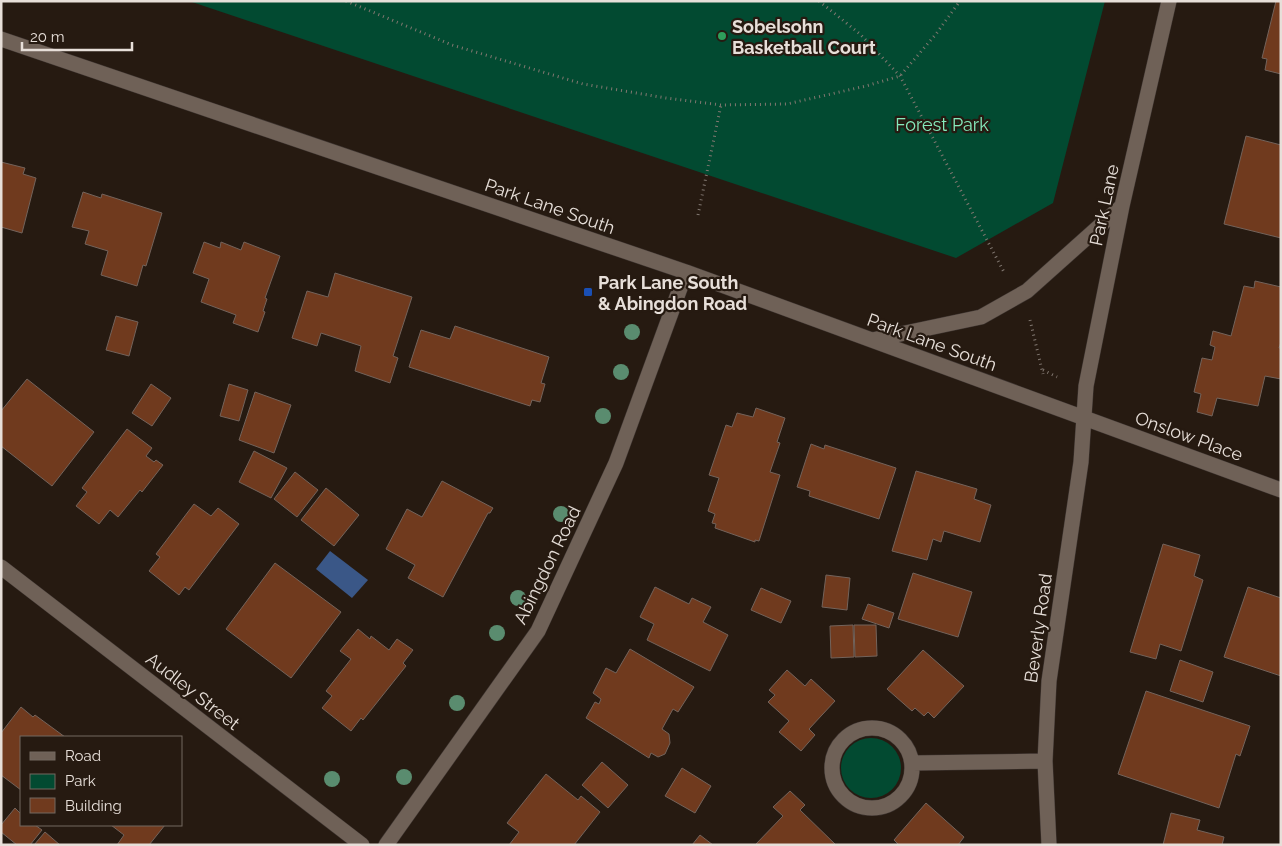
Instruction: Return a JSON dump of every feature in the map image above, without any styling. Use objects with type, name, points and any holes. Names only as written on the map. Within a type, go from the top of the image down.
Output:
[{"type":"street","name":"Park Lane","points":[[1084,418],[1086,386],[1122,206],[1169,1]]},
{"type":"street","name":"Park Lane South","points":[[1,39],[686,272],[1084,418]]},
{"type":"street","points":[[872,340],[981,317],[1027,291],[1122,206]]},
{"type":"street","name":"Abingdon Road","points":[[386,845],[538,631],[616,463],[686,272]]},
{"type":"street","name":"Onslow Place","points":[[1084,418],[1281,490]]},
{"type":"street","name":"Beverly Road","points":[[1049,845],[1045,761],[1049,681],[1081,462],[1084,418]]},
{"type":"street","name":"Audley Street","points":[[1,567],[362,845]]},
{"type":"street","points":[[875,727],[888,731],[900,739],[908,750],[912,763],[911,776],[907,788],[899,798],[888,805],[876,808],[863,807],[851,803],[834,784],[831,770],[833,756],[839,744],[848,734],[861,728],[875,727]]},
{"type":"street","points":[[912,763],[1045,761]]},
{"type":"path","points":[[346,1],[452,45],[583,84],[721,105],[787,104],[866,86],[900,76],[936,34],[960,1]]},
{"type":"path","points":[[819,1],[860,34],[900,76],[1000,265]]},
{"type":"path","points":[[698,215],[721,105]]},
{"type":"path","points":[[1028,312],[1042,370],[1057,377]]},
{"type":"green space","name":"Forest Park","points":[[189,1],[1105,1],[1053,203],[956,258]]},
{"type":"green space","points":[[871,738],[888,743],[896,751],[901,768],[896,785],[888,793],[871,798],[854,793],[846,785],[841,768],[846,751],[854,743]]},
{"type":"water","points":[[330,551],[368,580],[352,598],[316,569]]},
{"type":"building","points":[[1276,1],[1281,1],[1281,74],[1265,70],[1267,59],[1262,58]]},
{"type":"building","points":[[1246,136],[1281,145],[1281,238],[1224,224]]},
{"type":"building","points":[[1,162],[25,168],[23,174],[36,178],[22,233],[1,227]]},
{"type":"building","points":[[83,192],[101,198],[102,194],[162,213],[146,266],[143,265],[137,286],[101,275],[108,251],[85,244],[89,231],[72,227]]},
{"type":"building","points":[[204,242],[220,248],[221,242],[241,250],[244,242],[280,256],[265,298],[267,299],[263,311],[265,312],[258,332],[233,323],[236,315],[201,302],[209,279],[193,273]]},
{"type":"building","points":[[335,273],[412,297],[393,356],[398,358],[390,383],[355,371],[361,346],[321,333],[317,346],[292,338],[307,291],[328,297]]},
{"type":"building","points":[[1255,281],[1281,287],[1281,342],[1279,348],[1281,348],[1281,379],[1265,376],[1258,406],[1217,398],[1212,416],[1197,412],[1201,394],[1194,392],[1202,358],[1212,360],[1215,347],[1210,345],[1213,331],[1231,336],[1244,286],[1254,288]]},
{"type":"building","points":[[116,316],[138,322],[129,356],[106,350]]},
{"type":"building","points":[[455,326],[549,357],[541,383],[545,384],[540,402],[532,400],[530,406],[409,367],[421,330],[450,339]]},
{"type":"building","points":[[27,379],[94,432],[52,486],[1,446],[1,411]]},
{"type":"building","points":[[151,384],[171,398],[152,426],[132,413]]},
{"type":"building","points":[[229,384],[248,390],[239,421],[220,416]]},
{"type":"building","points":[[255,392],[291,405],[274,453],[239,440]]},
{"type":"building","points":[[756,408],[785,418],[777,442],[780,443],[770,472],[780,475],[759,541],[755,540],[755,542],[715,528],[716,524],[712,523],[715,514],[708,511],[719,478],[709,475],[726,425],[732,427],[737,413],[753,417]]},
{"type":"building","points":[[127,429],[152,448],[146,456],[154,462],[156,460],[163,465],[142,492],[140,490],[118,517],[110,510],[99,524],[76,506],[87,492],[82,488]]},
{"type":"building","points":[[811,444],[824,449],[825,445],[896,468],[879,519],[809,496],[810,491],[797,487]]},
{"type":"building","points":[[254,451],[287,468],[271,498],[239,482]]},
{"type":"building","points":[[916,471],[977,489],[974,499],[991,505],[980,542],[944,531],[941,542],[933,539],[927,560],[892,551]]},
{"type":"building","points":[[295,472],[318,490],[297,517],[274,499]]},
{"type":"building","points":[[442,481],[493,508],[488,513],[443,597],[408,578],[415,565],[386,549],[407,509],[422,517]]},
{"type":"building","points":[[326,488],[359,515],[334,546],[301,520]]},
{"type":"building","points":[[194,504],[211,516],[218,508],[239,524],[189,590],[185,587],[179,595],[149,571],[160,557],[156,554]]},
{"type":"building","points":[[1163,544],[1200,555],[1194,576],[1203,580],[1181,651],[1160,644],[1156,659],[1130,652]]},
{"type":"building","points":[[275,563],[341,612],[291,678],[226,629]]},
{"type":"building","points":[[913,573],[972,592],[958,637],[898,619]]},
{"type":"building","points":[[826,575],[850,578],[847,610],[822,607]]},
{"type":"building","points":[[655,587],[689,604],[692,598],[711,607],[703,622],[728,635],[710,671],[647,640],[654,624],[640,617]]},
{"type":"building","points":[[1248,587],[1281,598],[1281,676],[1224,657]]},
{"type":"building","points":[[761,588],[791,601],[781,623],[751,610]]},
{"type":"building","points":[[868,604],[894,613],[889,628],[862,619]]},
{"type":"building","points":[[853,625],[854,657],[831,658],[830,626]]},
{"type":"building","points":[[854,625],[876,625],[877,656],[855,657]]},
{"type":"building","points":[[358,629],[370,639],[371,636],[389,650],[397,639],[413,650],[403,663],[406,666],[363,720],[361,718],[351,731],[322,708],[332,696],[326,691],[351,659],[340,651]]},
{"type":"building","points":[[630,649],[694,687],[678,712],[673,709],[662,729],[669,734],[670,743],[665,754],[658,757],[651,753],[649,758],[586,718],[595,702],[599,704],[601,699],[593,693],[606,668],[616,673]]},
{"type":"building","points":[[923,650],[964,686],[934,718],[928,712],[924,716],[915,708],[912,711],[887,689]]},
{"type":"building","points":[[1180,660],[1213,672],[1203,702],[1170,691]]},
{"type":"building","points":[[787,670],[805,686],[811,679],[835,701],[809,729],[815,735],[801,751],[779,732],[789,721],[768,702],[775,695],[769,690]]},
{"type":"building","points":[[1146,691],[1250,726],[1240,756],[1236,754],[1219,808],[1118,774]]},
{"type":"building","points":[[21,707],[33,717],[35,715],[64,736],[20,736],[20,789],[1,775],[1,733]]},
{"type":"building","points":[[602,762],[628,785],[608,808],[582,785]]},
{"type":"building","points":[[682,768],[711,786],[695,813],[665,796]]},
{"type":"building","points":[[546,774],[578,800],[581,796],[600,812],[574,845],[509,845],[519,832],[507,823]]},
{"type":"building","points":[[790,791],[805,805],[800,810],[836,845],[755,845],[783,816],[773,807]]},
{"type":"building","points":[[926,803],[964,837],[958,845],[899,845],[894,840]]},
{"type":"building","points":[[15,808],[20,813],[20,826],[36,826],[42,830],[30,845],[17,845],[1,832],[1,825]]},
{"type":"building","points":[[1171,813],[1200,820],[1197,830],[1224,837],[1222,845],[1163,845]]},
{"type":"building","points":[[112,826],[164,826],[149,845],[117,845],[124,835]]},
{"type":"building","points":[[45,832],[60,845],[34,845]]},
{"type":"building","points":[[700,835],[713,845],[692,845]]},
{"type":"place","name":"Sobelsohn Basketball Court","points":[[722,36]]},
{"type":"place","name":"Park Lane South & Abingdon Road","points":[[588,292]]}]
